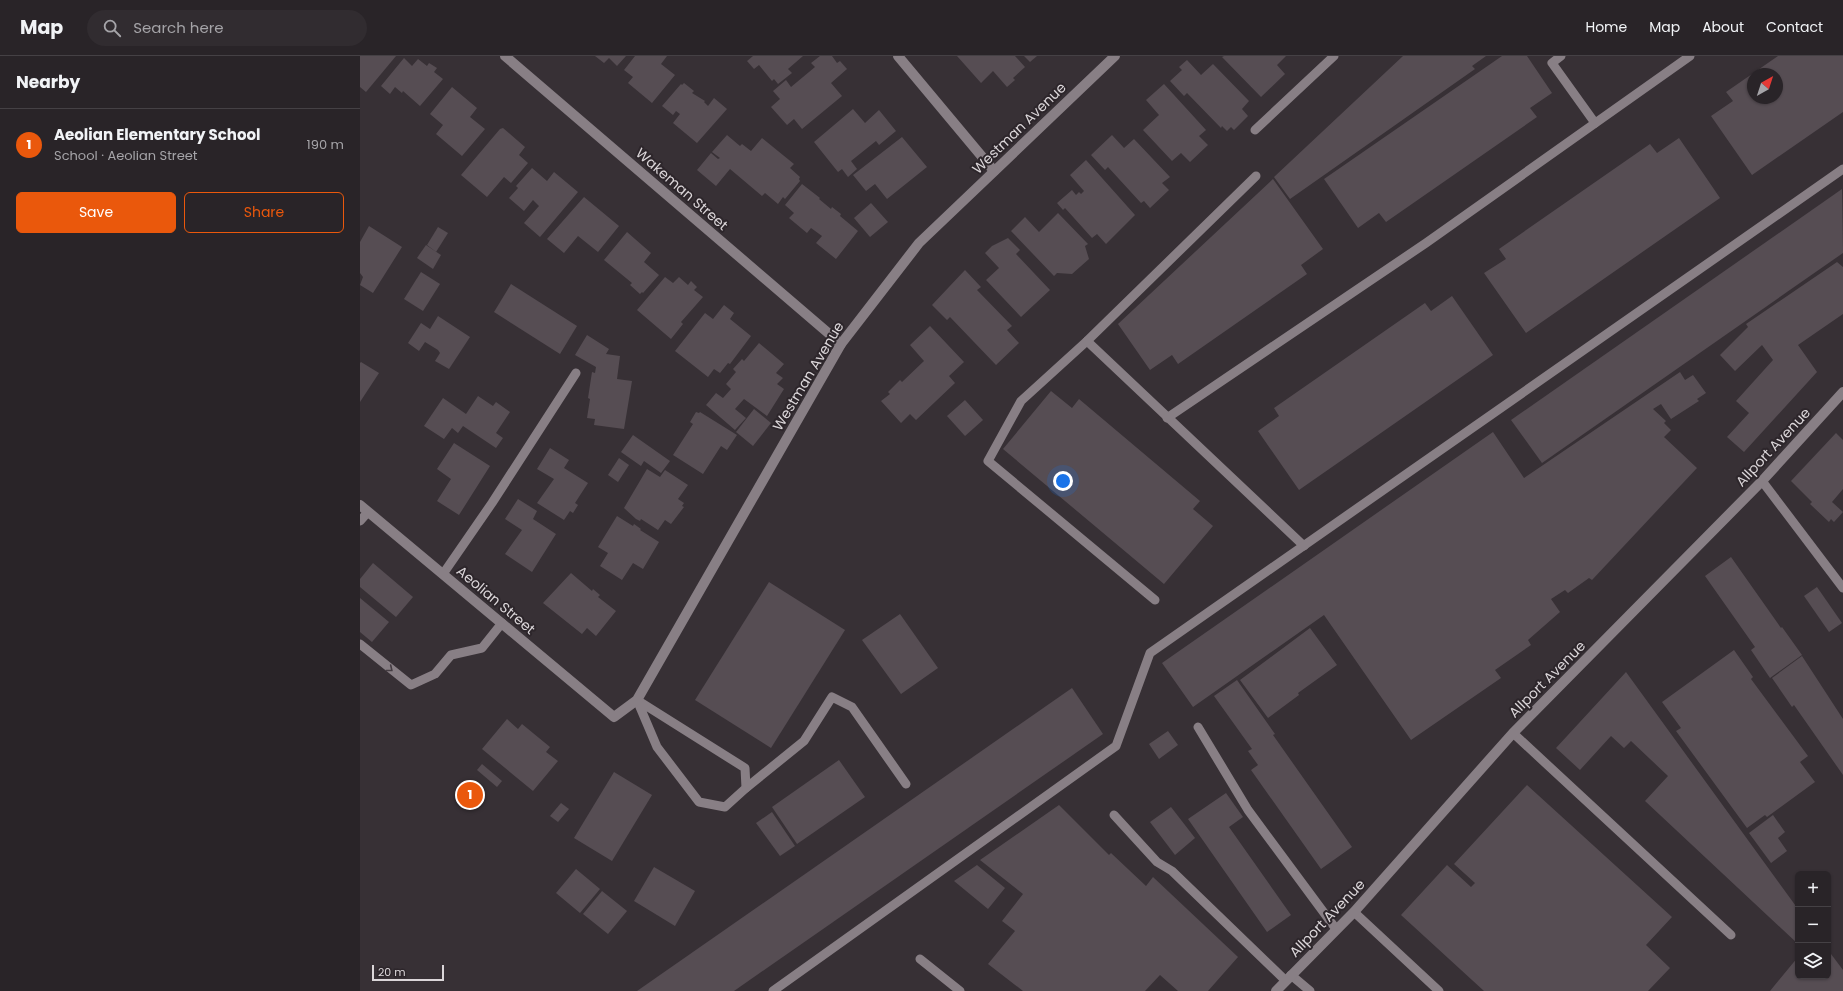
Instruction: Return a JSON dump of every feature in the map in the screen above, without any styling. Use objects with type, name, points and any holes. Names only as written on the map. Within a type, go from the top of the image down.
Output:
[{"type":"street","name":"Wakeman Street","points":[[505,56],[841,344]]},
{"type":"street","points":[[898,56],[994,171]]},
{"type":"street","name":"Westman Avenue","points":[[614,717],[637,700],[841,344],[919,243],[1115,56]]},
{"type":"street","name":"Allport Avenue","points":[[1276,991],[1354,912],[1513,733],[1762,481],[1843,392]]},
{"type":"street","name":"Aeolian Street","points":[[360,505],[614,717]]},
{"type":"lane","points":[[1255,130],[1334,56]]},
{"type":"lane","points":[[1561,56],[1552,62],[1595,123]]},
{"type":"lane","points":[[1167,418],[1426,243],[1690,56]]},
{"type":"lane","points":[[773,991],[1116,746],[1150,653],[1843,169]]},
{"type":"lane","points":[[1155,600],[988,461],[1021,401],[1087,341],[1256,176]]},
{"type":"lane","points":[[1087,341],[1304,546]]},
{"type":"lane","points":[[443,574],[492,503],[576,373]]},
{"type":"lane","points":[[1762,481],[1843,588]]},
{"type":"lane","points":[[360,521],[368,512]]},
{"type":"lane","points":[[360,644],[411,685],[435,674],[451,655],[482,648],[502,623]]},
{"type":"lane","points":[[637,700],[657,747],[699,802],[725,807],[804,741],[832,697],[852,707],[906,784]]},
{"type":"lane","points":[[637,700],[745,768],[746,788]]},
{"type":"lane","points":[[1198,727],[1248,810],[1336,929]]},
{"type":"lane","points":[[1513,733],[1731,935]]},
{"type":"lane","points":[[1114,815],[1157,862],[1172,871],[1289,978],[1310,991]]},
{"type":"lane","points":[[1354,912],[1439,991]]},
{"type":"lane","points":[[920,958],[960,991]]},
{"type":"building","points":[[360,56],[396,56],[366,92],[360,87]]},
{"type":"building","points":[[595,56],[626,56],[617,66],[609,58],[604,63]]},
{"type":"building","points":[[635,56],[667,56],[661,64],[675,75],[652,103],[628,83],[633,77],[624,70]]},
{"type":"building","points":[[753,56],[803,56],[788,69],[792,73],[778,84],[774,79],[772,81],[759,65],[754,69],[747,61]]},
{"type":"building","points":[[820,56],[832,56],[837,63],[840,61],[847,69],[831,83],[842,96],[802,129],[794,119],[787,125],[771,107],[780,99],[773,91],[786,80],[791,87],[815,67],[811,63]]},
{"type":"building","points":[[957,56],[1015,56],[1025,67],[1013,78],[1015,80],[1007,87],[993,71],[981,83]]},
{"type":"building","points":[[1024,56],[1037,56],[1030,62]]},
{"type":"building","points":[[1286,56],[1277,65],[1285,74],[1261,97],[1222,57]]},
{"type":"building","points":[[1403,56],[1486,56],[1472,66],[1475,69],[1290,199],[1274,177]]},
{"type":"building","points":[[1502,56],[1527,56],[1552,93],[1530,108],[1537,117],[1386,222],[1379,213],[1358,228],[1324,179]]},
{"type":"building","points":[[1778,56],[1843,56],[1843,112],[1752,175],[1711,116],[1733,101],[1726,92],[1747,77],[1747,104],[1783,104],[1783,68],[1761,68]]},
{"type":"building","points":[[404,58],[412,66],[418,59],[427,66],[429,63],[437,68],[434,72],[443,79],[420,106],[403,91],[402,93],[395,87],[390,94],[381,86]]},
{"type":"building","points":[[1187,60],[1201,75],[1213,64],[1249,101],[1242,109],[1248,116],[1234,130],[1231,127],[1227,131],[1222,126],[1221,128],[1187,93],[1184,96],[1170,81],[1182,70],[1179,67]]},
{"type":"building","points":[[684,83],[694,91],[692,93],[705,101],[704,102],[708,106],[714,98],[727,109],[697,143],[673,123],[680,114],[676,111],[673,115],[662,106],[681,84],[682,85]]},
{"type":"building","points":[[1164,84],[1206,130],[1199,136],[1208,145],[1190,162],[1181,153],[1172,161],[1143,130],[1159,115],[1146,100]]},
{"type":"building","points":[[452,87],[477,108],[470,117],[485,129],[462,156],[436,134],[443,125],[430,114]]},
{"type":"building","points":[[853,109],[865,123],[879,110],[896,131],[879,145],[876,141],[851,161],[857,169],[848,177],[842,169],[838,172],[814,142]]},
{"type":"building","points":[[503,128],[525,147],[519,155],[528,163],[511,183],[504,177],[487,197],[461,175],[500,129]]},
{"type":"building","points":[[727,135],[740,146],[742,144],[751,151],[762,138],[794,164],[790,168],[800,177],[800,181],[785,199],[783,197],[778,204],[765,193],[762,196],[730,169],[716,186],[697,170],[711,153],[718,159],[720,158],[712,152]]},
{"type":"building","points":[[1112,135],[1124,148],[1134,139],[1170,177],[1162,183],[1169,190],[1150,208],[1144,201],[1141,203],[1108,167],[1105,170],[1091,155]]},
{"type":"building","points":[[902,137],[927,167],[887,199],[875,184],[866,191],[853,175]]},
{"type":"building","points":[[1679,138],[1720,198],[1526,333],[1484,273],[1506,259],[1499,249],[1650,144],[1657,153]]},
{"type":"building","points":[[1086,160],[1135,215],[1106,244],[1097,234],[1092,238],[1065,208],[1063,210],[1057,203],[1072,190],[1076,195],[1079,192],[1081,194],[1084,191],[1070,175]]},
{"type":"building","points":[[532,168],[547,181],[554,172],[578,192],[540,237],[524,223],[539,206],[533,200],[524,211],[509,198],[518,188],[516,186]]},
{"type":"building","points":[[1273,179],[1323,249],[1301,265],[1307,274],[1178,364],[1172,355],[1150,370],[1118,324]]},
{"type":"building","points":[[802,184],[831,209],[832,207],[841,214],[840,216],[858,231],[836,259],[816,243],[822,236],[811,228],[807,233],[789,218],[794,213],[785,205]]},
{"type":"building","points":[[1842,189],[1843,253],[1542,463],[1511,420]]},
{"type":"building","points":[[584,197],[619,226],[598,252],[578,236],[564,253],[547,239]]},
{"type":"building","points":[[871,203],[888,222],[870,237],[854,218]]},
{"type":"building","points":[[1058,213],[1088,244],[1085,246],[1089,259],[1072,274],[1057,273],[1054,276],[1011,231],[1025,217],[1039,232]]},
{"type":"building","points":[[369,226],[402,247],[373,293],[360,285],[363,277],[360,273],[360,242]]},
{"type":"building","points":[[438,227],[448,233],[436,252],[427,245]]},
{"type":"building","points":[[627,232],[651,253],[644,262],[659,275],[643,293],[642,292],[640,294],[630,285],[632,283],[604,260]]},
{"type":"building","points":[[1008,238],[1020,250],[1016,254],[1050,290],[1021,317],[986,280],[999,268],[985,253],[992,246]]},
{"type":"building","points":[[426,245],[441,255],[433,269],[417,258]]},
{"type":"building","points":[[1837,262],[1843,267],[1843,314],[1798,345],[1817,372],[1744,452],[1727,437],[1749,413],[1736,401],[1773,360],[1762,345],[1735,371],[1720,355],[1748,327],[1746,324]]},
{"type":"building","points":[[965,270],[981,287],[977,290],[1012,326],[1007,330],[1019,343],[996,365],[950,317],[947,320],[932,305]]},
{"type":"building","points":[[421,272],[440,284],[423,311],[404,299]]},
{"type":"building","points":[[665,277],[673,283],[679,277],[688,285],[691,281],[697,287],[694,290],[703,297],[681,322],[683,324],[671,339],[637,310]]},
{"type":"building","points":[[511,284],[577,326],[560,354],[494,312]]},
{"type":"building","points":[[1452,296],[1493,355],[1299,490],[1258,431],[1279,416],[1274,408],[1425,303],[1431,311]]},
{"type":"building","points":[[724,305],[734,313],[730,319],[751,336],[730,364],[728,363],[720,373],[714,369],[708,377],[675,351],[705,313],[713,319]]},
{"type":"building","points":[[438,316],[470,337],[449,369],[435,361],[440,353],[438,350],[425,342],[419,351],[408,343],[421,323],[430,329]]},
{"type":"building","points":[[930,326],[964,362],[949,376],[955,383],[916,420],[910,414],[901,423],[881,401],[890,394],[888,392],[900,380],[902,382],[924,361],[910,345]]},
{"type":"building","points":[[587,335],[609,349],[606,354],[620,356],[617,379],[632,381],[624,429],[594,425],[595,419],[587,418],[592,372],[595,373],[596,367],[575,355]]},
{"type":"building","points":[[759,343],[784,364],[776,373],[783,378],[777,384],[784,389],[767,416],[744,399],[735,409],[746,418],[735,430],[706,405],[716,393],[723,398],[731,389],[726,384],[736,372],[733,369],[742,359],[744,361]]},
{"type":"building","points":[[361,362],[379,373],[360,402],[360,363]]},
{"type":"building","points":[[1680,372],[1685,380],[1693,375],[1706,393],[1697,399],[1699,401],[1671,419],[1661,404],[1653,409],[1666,421],[1664,423],[1671,430],[1664,437],[1697,468],[1592,580],[1589,578],[1568,593],[1565,590],[1551,599],[1560,612],[1528,640],[1531,645],[1495,670],[1501,678],[1411,740],[1324,615],[1193,707],[1162,663],[1493,432],[1524,478]]},
{"type":"building","points":[[1051,391],[1072,408],[1079,399],[1200,501],[1193,509],[1213,526],[1164,584],[1003,449]]},
{"type":"building","points":[[478,396],[493,406],[496,402],[510,412],[496,433],[503,438],[496,448],[463,426],[458,433],[452,428],[444,439],[424,426],[443,398],[466,414]]},
{"type":"building","points":[[965,400],[983,420],[965,436],[947,416]]},
{"type":"building","points":[[754,409],[771,423],[753,446],[736,432]]},
{"type":"building","points":[[696,412],[700,412],[737,435],[727,450],[721,446],[703,474],[673,455],[693,424],[690,422]]},
{"type":"building","points":[[1836,433],[1843,440],[1843,489],[1832,502],[1843,512],[1834,522],[1831,519],[1829,522],[1810,504],[1812,502],[1791,481]]},
{"type":"building","points":[[633,435],[670,461],[661,473],[644,461],[641,466],[621,452]]},
{"type":"building","points":[[454,443],[490,466],[459,515],[437,501],[451,479],[437,469]]},
{"type":"building","points":[[550,448],[569,460],[564,468],[588,483],[575,503],[578,505],[573,513],[570,511],[564,520],[537,503],[554,479],[537,469]]},
{"type":"building","points":[[619,458],[629,465],[618,482],[608,475]]},
{"type":"building","points":[[647,469],[660,477],[665,470],[688,485],[678,499],[684,503],[682,506],[684,507],[671,524],[665,520],[658,530],[641,519],[640,521],[636,519],[624,508]]},
{"type":"building","points":[[518,499],[537,511],[533,519],[556,534],[532,572],[505,554],[522,530],[505,519]]},
{"type":"building","points":[[617,516],[633,526],[634,524],[641,529],[640,530],[659,542],[643,569],[633,563],[622,580],[600,566],[608,553],[598,547]]},
{"type":"building","points":[[1731,557],[1802,655],[1770,678],[1751,650],[1755,647],[1705,576]]},
{"type":"building","points":[[373,563],[413,597],[396,617],[360,587],[360,579]]},
{"type":"building","points":[[571,573],[592,591],[593,589],[600,595],[598,597],[616,611],[596,636],[587,628],[582,634],[543,603]]},
{"type":"building","points":[[769,582],[845,630],[771,748],[695,700]]},
{"type":"building","points":[[1817,587],[1842,623],[1829,632],[1804,596]]},
{"type":"building","points":[[360,598],[389,622],[372,642],[360,632]]},
{"type":"building","points":[[900,614],[938,668],[901,694],[862,640]]},
{"type":"building","points":[[1310,628],[1337,665],[1298,693],[1299,695],[1268,718],[1240,680]]},
{"type":"building","points":[[1734,650],[1753,677],[1751,679],[1808,756],[1800,762],[1815,782],[1767,817],[1765,815],[1747,828],[1676,731],[1681,728],[1662,702]]},
{"type":"building","points":[[1802,656],[1843,719],[1843,775],[1794,705],[1792,707],[1772,678]]},
{"type":"building","points":[[1626,672],[1795,905],[1795,941],[1645,801],[1668,776],[1631,741],[1624,748],[1611,736],[1580,770],[1556,748]]},
{"type":"building","points":[[1237,680],[1275,734],[1273,735],[1352,847],[1321,869],[1251,770],[1258,765],[1248,751],[1252,749],[1214,696]]},
{"type":"building","points":[[1072,688],[1103,734],[734,991],[637,991]]},
{"type":"building","points":[[507,719],[518,729],[522,724],[550,747],[546,752],[558,761],[533,791],[482,749]]},
{"type":"building","points":[[1168,731],[1178,745],[1159,759],[1149,744]]},
{"type":"building","points":[[839,760],[865,797],[797,844],[772,807]]},
{"type":"building","points":[[482,764],[502,781],[497,787],[477,770]]},
{"type":"building","points":[[614,772],[652,795],[612,861],[574,838]]},
{"type":"building","points":[[1527,785],[1672,917],[1646,945],[1670,968],[1648,991],[1484,991],[1401,915],[1447,865],[1471,887],[1475,883],[1454,864]]},
{"type":"building","points":[[1226,793],[1243,817],[1229,827],[1291,915],[1267,932],[1188,819]]},
{"type":"building","points":[[561,803],[569,809],[558,822],[550,816]]},
{"type":"building","points":[[1059,805],[1109,855],[1111,853],[1146,886],[1153,877],[1238,957],[1208,991],[1178,991],[1160,975],[1145,991],[1023,991],[988,964],[1015,931],[1002,921],[1023,894],[980,860]]},
{"type":"building","points":[[1171,807],[1195,838],[1175,855],[1150,822]]},
{"type":"building","points":[[772,812],[795,846],[780,856],[756,823]]},
{"type":"building","points":[[1773,815],[1785,832],[1778,838],[1787,851],[1771,863],[1749,833]]},
{"type":"building","points":[[977,865],[1005,888],[988,909],[954,881]]},
{"type":"building","points":[[654,867],[695,891],[675,926],[634,901]]},
{"type":"building","points":[[576,869],[600,889],[580,913],[556,893]]},
{"type":"building","points":[[602,891],[627,911],[608,934],[583,914]]},
{"type":"building","points":[[1831,954],[1843,970],[1843,991],[1770,991],[1795,961],[1795,979],[1831,979]]},
{"type":"place","name":"Aeolian Elementary School","points":[[470,795]]}]
